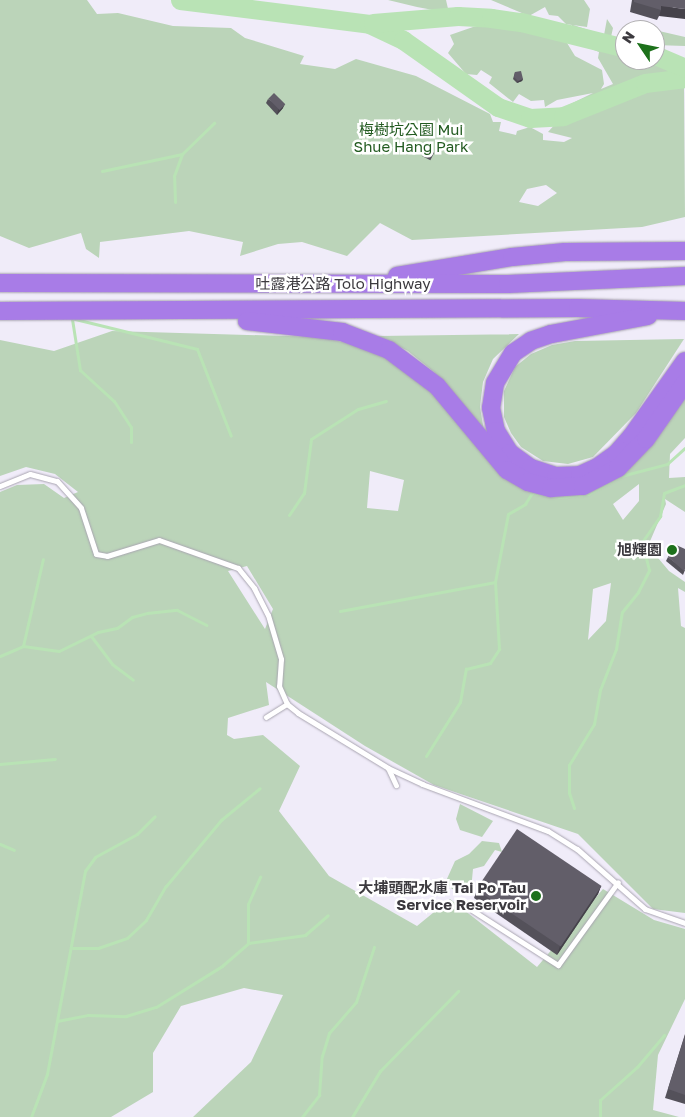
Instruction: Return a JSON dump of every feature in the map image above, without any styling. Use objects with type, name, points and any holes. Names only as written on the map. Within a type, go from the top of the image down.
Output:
[{"type":"highway","points":[[365,284],[403,274],[512,257],[604,250],[685,251]]},
{"type":"highway","name":"吐露港公路 Tolo Highway","points":[[0,283],[508,284],[685,276]]},
{"type":"highway","name":"吐露港公路 Tolo Highway","points":[[0,311],[623,315],[677,311]]},
{"type":"highway","points":[[187,312],[332,331],[380,345],[415,366],[437,386],[507,470],[528,482],[551,488],[583,486],[618,468],[646,439],[685,383]]},
{"type":"highway","points":[[623,315],[542,337],[521,347],[505,362],[492,394],[492,419],[502,443],[523,464],[548,474],[569,476],[603,464],[631,437],[685,361]]},
{"type":"lane","points":[[0,486],[30,474],[57,481],[81,508],[96,554],[106,556],[158,540],[238,568],[254,588],[274,631],[281,659],[279,686],[287,704],[298,713],[388,768],[422,784],[548,831],[577,849],[618,882],[645,909],[685,923]]},
{"type":"lane","points":[[266,717],[287,704]]},
{"type":"lane","points":[[388,768],[396,785]]},
{"type":"lane","points":[[467,907],[558,965],[618,882]]},
{"type":"green space","name":"梅樹坑公園 Mui Shue Hang Park","points":[[0,0],[87,0],[97,14],[118,13],[173,26],[231,28],[245,38],[304,56],[300,64],[335,69],[356,59],[416,76],[490,114],[493,122],[501,122],[499,131],[516,135],[517,131],[530,127],[543,134],[543,140],[564,142],[572,138],[548,132],[557,122],[597,111],[651,89],[684,87],[685,217],[642,227],[412,240],[380,223],[347,256],[302,242],[278,244],[240,256],[243,242],[189,231],[100,242],[99,258],[86,249],[81,233],[29,248],[0,236]],"holes":[[[546,185],[557,193],[538,206],[519,202],[527,189]]]},
{"type":"green space","points":[[388,0],[446,0],[449,13],[417,7]]},
{"type":"green space","points":[[491,0],[584,0],[590,9],[587,27],[573,25],[604,35],[607,19],[613,28],[611,37],[615,38],[615,70],[665,70],[665,53],[685,59],[685,73],[658,73],[571,110],[556,111],[593,93],[557,100],[545,107],[544,100],[531,101],[519,94],[513,102],[489,83],[492,77],[481,70],[477,75],[466,74],[448,53],[454,44],[450,35],[473,27],[494,26],[564,38],[575,56],[602,70],[604,84],[601,89],[613,84],[598,58],[599,52],[571,41],[572,25],[566,24],[558,16],[549,15],[545,7],[529,16]]},
{"type":"green space","points":[[665,32],[685,37],[685,46],[665,45]]},
{"type":"green space","points":[[112,331],[321,337],[368,348],[402,366],[438,398],[502,476],[550,496],[584,494],[616,480],[645,452],[685,397],[685,438],[670,454],[669,478],[685,477],[685,512],[665,499],[666,504],[648,546],[669,571],[685,582],[685,592],[678,588],[681,626],[685,628],[685,913],[653,909],[578,834],[434,785],[365,746],[266,682],[269,705],[228,718],[227,735],[234,739],[263,735],[300,766],[279,811],[329,876],[417,926],[450,899],[537,967],[603,889],[654,920],[685,929],[685,999],[658,1055],[653,1110],[679,1117],[193,1117],[251,1062],[283,995],[244,988],[181,1006],[153,1053],[153,1092],[111,1117],[0,1117],[0,492],[17,485],[44,484],[64,498],[78,492],[55,474],[26,467],[0,476],[0,340],[54,351]],"holes":[[[370,471],[404,480],[398,511],[367,508]],[[639,484],[639,501],[623,520],[613,504]],[[247,566],[273,609],[265,629],[228,571]],[[611,583],[606,621],[588,640],[593,589]]]},
{"type":"green space","points":[[519,334],[493,359],[483,382],[480,407],[484,431],[434,372],[408,351],[378,336]]},
{"type":"green space","points":[[684,339],[636,413],[593,457],[568,464],[543,461],[521,447],[511,433],[504,417],[504,391],[515,367],[531,354],[552,345],[575,341]]},
{"type":"green space","points":[[460,804],[493,821],[482,837],[460,830],[456,819]]},
{"type":"green space","points":[[482,841],[499,843],[502,852],[495,850],[484,866],[473,869],[471,890],[467,893],[452,889],[446,881],[455,861],[469,854]]},
{"type":"building","points":[[634,0],[685,0],[685,9],[661,6],[661,10],[634,2]]},
{"type":"building","points":[[521,71],[523,79],[518,81],[514,77],[515,72]]},
{"type":"building","points":[[274,93],[285,104],[280,110],[268,99]]},
{"type":"building","points":[[426,149],[434,153],[431,158],[424,154]]},
{"type":"building","points":[[674,544],[685,549],[684,571],[668,557]]},
{"type":"building","name":"大埔頭配水庫 Tai Po Tau Service Reservoir","points":[[517,829],[602,886],[561,947],[476,890]]},
{"type":"building","points":[[685,1035],[685,1095],[668,1089]]},
{"type":"waterway","points":[[180,0],[369,24],[403,40],[498,107],[530,118],[563,116],[645,83],[685,78]]},
{"type":"waterway","points":[[373,23],[458,16],[491,18],[521,22],[615,46]]},
{"type":"waterway","points":[[665,59],[685,68]]},
{"type":"waterway","points":[[102,171],[182,154],[214,123]]},
{"type":"waterway","points":[[175,202],[174,176],[182,154]]},
{"type":"waterway","points":[[71,318],[197,349],[231,436]]},
{"type":"waterway","points":[[72,319],[80,370],[114,401],[131,427],[131,442]]},
{"type":"waterway","points":[[289,515],[304,493],[311,439],[358,409],[386,401]]},
{"type":"waterway","points":[[426,756],[460,702],[466,669],[490,663],[499,649],[495,582],[508,514],[525,504],[532,493],[560,497],[588,494],[621,476],[667,464],[685,448]]},
{"type":"waterway","points":[[574,808],[569,793],[569,765],[594,724],[600,690],[616,649],[622,612],[638,592],[649,570],[642,542],[660,516],[664,493],[685,485]]},
{"type":"waterway","points":[[23,646],[43,559]]},
{"type":"waterway","points":[[340,611],[495,582]]},
{"type":"waterway","points":[[0,656],[23,646],[59,651],[98,632],[117,628],[132,617],[147,613],[177,610],[206,625]]},
{"type":"waterway","points":[[91,636],[112,664],[133,680]]},
{"type":"waterway","points":[[0,764],[55,759]]},
{"type":"waterway","points":[[72,948],[98,948],[127,938],[146,920],[166,886],[221,820],[260,788]]},
{"type":"waterway","points":[[31,1117],[47,1074],[85,871],[95,857],[137,834],[155,816]]},
{"type":"waterway","points":[[0,844],[14,850]]},
{"type":"waterway","points":[[57,1021],[88,1015],[126,1016],[156,1007],[222,966],[248,943],[248,904],[260,877]]},
{"type":"waterway","points":[[248,943],[305,935],[328,915]]},
{"type":"waterway","points":[[302,1117],[319,1095],[322,1056],[329,1033],[356,1002],[374,947]]},
{"type":"waterway","points":[[352,1117],[380,1071],[458,991]]},
{"type":"waterway","points":[[600,1117],[600,1100],[637,1067],[664,1035]]},
{"type":"place","name":"旭輝園","points":[[672,550]]},
{"type":"place","name":"大埔頭配水庫 Tai Po Tau Service Reservoir","points":[[536,896]]}]
